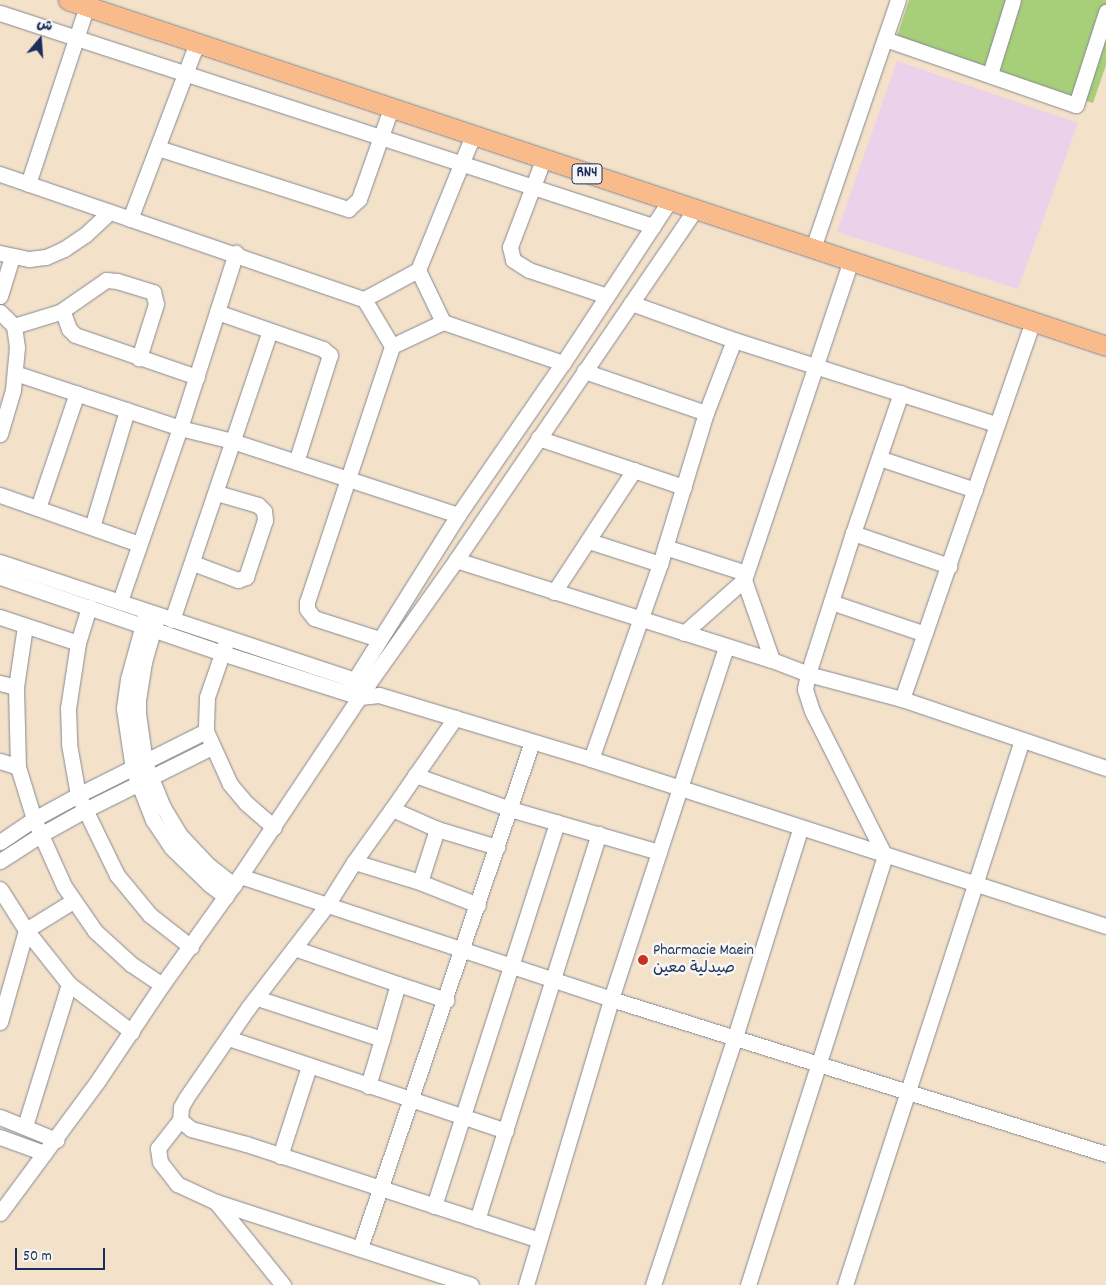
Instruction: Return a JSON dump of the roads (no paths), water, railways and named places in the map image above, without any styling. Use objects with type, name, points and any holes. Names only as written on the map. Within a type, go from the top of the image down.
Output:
[{"type":"main road","name":"RN4","points":[[68,0],[543,160],[670,200],[1106,346]]},
{"type":"street","points":[[812,248],[898,0]]},
{"type":"street","points":[[990,74],[1013,0]]},
{"type":"street","points":[[28,184],[87,6]]},
{"type":"street","points":[[885,39],[1076,104],[1106,12]]},
{"type":"street","points":[[0,13],[653,226]]},
{"type":"street","points":[[130,219],[197,43]]},
{"type":"street","points":[[158,148],[348,209],[359,199],[391,108]]},
{"type":"street","points":[[364,299],[418,270],[473,135]]},
{"type":"street","points":[[543,160],[510,247],[513,260],[518,266],[606,296]]},
{"type":"street","points":[[0,174],[364,299],[392,346]]},
{"type":"street","points":[[0,1213],[44,1153],[56,1140],[132,1032],[162,985],[191,947],[274,827],[357,688],[379,639],[458,515],[563,363],[670,200]]},
{"type":"street","points":[[357,688],[456,560],[695,209]]},
{"type":"street","points":[[0,296],[6,255],[28,260],[46,257],[64,249],[86,235],[110,212]]},
{"type":"street","points":[[120,601],[180,428],[236,254]]},
{"type":"street","points":[[684,633],[745,576],[851,261]]},
{"type":"street","points":[[418,270],[443,322]]},
{"type":"street","points":[[14,326],[60,312],[106,280],[117,280],[153,292],[156,304],[139,358]]},
{"type":"street","points":[[631,303],[734,340],[817,365],[996,424]]},
{"type":"street","points":[[0,312],[14,326],[17,347],[13,390],[0,434]]},
{"type":"street","points":[[60,312],[64,315],[69,329],[75,335],[197,376]]},
{"type":"street","points":[[216,312],[323,349],[330,355],[296,462]]},
{"type":"street","points":[[902,699],[1033,321]]},
{"type":"street","points":[[379,639],[314,618],[307,609],[307,602],[392,346],[443,322],[563,363]]},
{"type":"street","points":[[270,331],[193,563],[154,620],[128,680],[124,709],[126,733],[142,773],[152,820],[171,847],[209,884],[234,886],[327,905],[611,999],[1106,1154]]},
{"type":"street","points":[[591,759],[660,564],[706,413],[734,340]]},
{"type":"street","points":[[584,371],[706,413]]},
{"type":"street","points":[[15,373],[180,428],[232,441],[458,515]]},
{"type":"street","points":[[748,1285],[885,856],[809,705],[806,694],[808,674],[853,533],[901,393]]},
{"type":"street","points":[[38,508],[77,394]]},
{"type":"street","points":[[92,527],[126,410]]},
{"type":"street","points":[[538,438],[684,487]]},
{"type":"street","points":[[879,458],[974,490]]},
{"type":"street","points":[[554,592],[634,470]]},
{"type":"street","points":[[193,563],[238,580],[246,577],[265,520],[264,511],[258,505],[217,493]]},
{"type":"street","points":[[0,495],[139,544]]},
{"type":"street","points":[[853,533],[948,566]]},
{"type":"street","points":[[589,541],[660,564]]},
{"type":"street","points":[[665,547],[745,576]]},
{"type":"street","points":[[456,560],[772,660],[808,674],[902,699],[1106,768]]},
{"type":"street","points":[[0,562],[120,601],[222,653],[357,688],[591,759],[885,856],[1106,926]]},
{"type":"street","points":[[745,576],[772,660]]},
{"type":"street","points":[[0,577],[89,607],[228,638],[357,688]]},
{"type":"street","points":[[831,602],[925,634]]},
{"type":"street","points":[[89,607],[78,643],[68,708],[69,744],[78,795],[117,874],[150,915],[191,947]]},
{"type":"street","points":[[0,617],[78,643]]},
{"type":"street","points":[[25,626],[16,687],[18,766],[34,819],[64,886],[95,931],[131,964],[162,985]]},
{"type":"street","points":[[228,638],[207,697],[206,731],[230,784],[246,804],[274,827]]},
{"type":"street","points":[[526,1285],[611,999],[726,647]]},
{"type":"street","points":[[0,683],[16,687]]},
{"type":"street","points":[[455,718],[354,862],[327,905],[257,998],[186,1098],[181,1107],[180,1120],[158,1148],[160,1162],[177,1184],[216,1202],[360,1248],[464,1284]]},
{"type":"street","points":[[0,861],[42,834],[85,810],[206,731]]},
{"type":"street","points":[[845,1285],[1022,740]]},
{"type":"street","points":[[360,1248],[446,1000],[532,742]]},
{"type":"street","points":[[0,842],[34,819],[78,795],[212,747]]},
{"type":"street","points":[[0,761],[18,766]]},
{"type":"street","points":[[415,775],[510,809],[659,852]]},
{"type":"street","points":[[392,809],[437,829],[497,846]]},
{"type":"street","points":[[434,1206],[557,822]]},
{"type":"street","points":[[653,1285],[735,1038],[800,828]]},
{"type":"street","points":[[420,882],[437,829]]},
{"type":"street","points":[[477,1220],[599,834]]},
{"type":"street","points":[[354,862],[420,882],[478,905]]},
{"type":"street","points":[[0,889],[26,930],[69,984],[132,1032]]},
{"type":"street","points":[[0,1022],[26,930],[73,901]]},
{"type":"street","points":[[294,948],[446,1000]]},
{"type":"street","points":[[25,1126],[69,984]]},
{"type":"street","points":[[368,1086],[398,984]]},
{"type":"street","points":[[257,998],[382,1039]]},
{"type":"street","points":[[228,1038],[506,1132]]},
{"type":"street","points":[[280,1156],[309,1066]]},
{"type":"street","points":[[0,1117],[56,1140]]},
{"type":"street","points":[[180,1120],[191,1129],[381,1188],[539,1240]]},
{"type":"street","points":[[0,1137],[44,1153]]},
{"type":"street","points":[[216,1202],[283,1285]]},
{"type":"place","name":"Pharmacie Maein صيدلية معين","points":[[643,960]]}]
